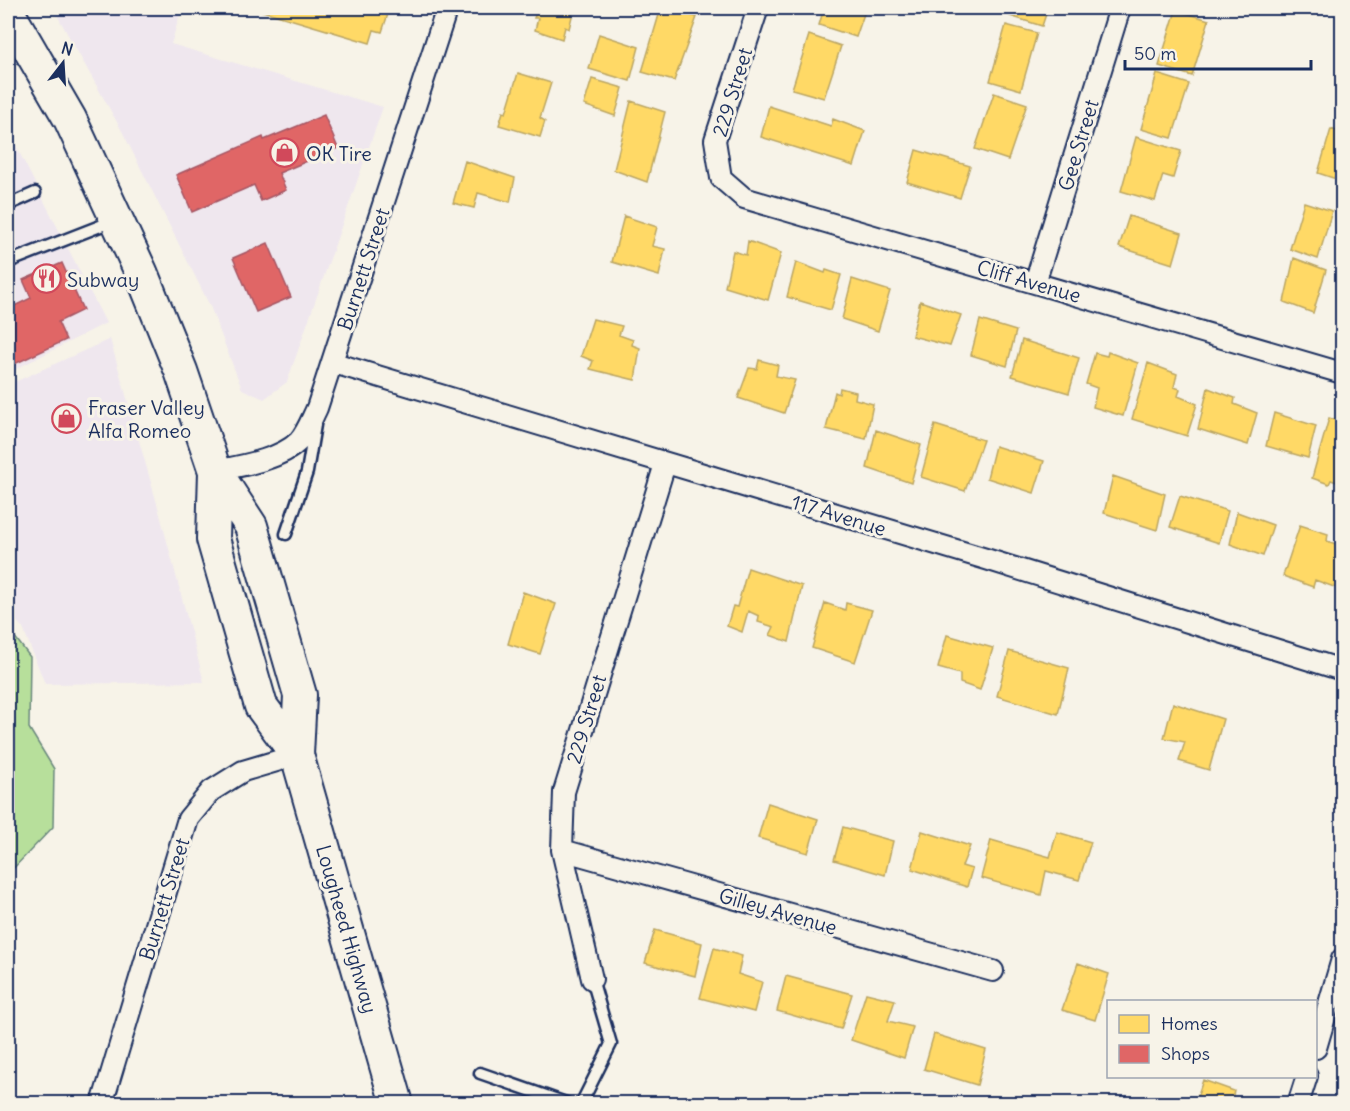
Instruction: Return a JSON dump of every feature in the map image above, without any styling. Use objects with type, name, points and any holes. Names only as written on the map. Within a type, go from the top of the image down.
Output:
[{"type":"main road","name":"Lougheed Highway","points":[[8,12],[15,38],[70,120],[141,272],[180,371],[215,471],[251,526],[300,695],[297,754],[397,1104]]},
{"type":"main road","name":"Lougheed Highway","points":[[215,471],[213,539],[261,706],[297,754]]},
{"type":"street","name":"Burnett Street","points":[[215,471],[256,463],[293,446],[301,439],[317,408],[334,363],[447,8]]},
{"type":"street","name":"229 Street","points":[[721,178],[715,140],[758,8]]},
{"type":"street","name":"Gee Street","points":[[1035,283],[1120,8]]},
{"type":"street","name":"Cliff Avenue","points":[[721,178],[744,198],[1342,373]]},
{"type":"street","name":"117 Avenue","points":[[334,363],[986,559],[1342,670]]},
{"type":"street","name":"229 Street","points":[[592,979],[562,850],[564,792],[665,464]]},
{"type":"street","name":"Burnett Street","points":[[102,1104],[188,819],[211,790],[243,771],[297,754]]},
{"type":"street","name":"Gilley Avenue","points":[[562,850],[993,971]]},
{"type":"street","points":[[1317,1045],[1342,959]]},
{"type":"street","points":[[1298,1104],[1307,1078]]},
{"type":"lane","points":[[8,205],[35,193]]},
{"type":"lane","points":[[8,262],[115,220]]},
{"type":"lane","points":[[286,534],[307,472],[317,408]]},
{"type":"lane","points":[[581,1104],[611,1044],[592,979]]},
{"type":"lane","points":[[480,1073],[569,1104]]},
{"type":"shaded area","points":[[53,8],[182,8],[171,44],[383,107],[287,382],[264,399],[242,389],[210,306],[122,131]]},
{"type":"shaded area","points":[[8,130],[106,323],[8,373]]},
{"type":"shaded area","points":[[110,339],[158,507],[204,682],[45,684],[23,628],[8,612],[8,385]]},
{"type":"green space","points":[[8,628],[30,657],[29,728],[54,769],[53,827],[8,874]]},
{"type":"building: Homes","points":[[253,8],[390,8],[382,32],[374,30],[370,43]]},
{"type":"building: Homes","points":[[534,8],[574,8],[569,29],[565,27],[562,39],[535,30],[538,18],[534,18],[537,9]]},
{"type":"building: Homes","points":[[661,8],[697,17],[674,81],[642,72]]},
{"type":"building: Homes","points":[[824,8],[866,8],[856,37],[819,25]]},
{"type":"building: Homes","points":[[1013,8],[1048,8],[1042,26],[1010,16]]},
{"type":"building: Homes","points":[[1176,10],[1209,20],[1192,76],[1159,66]]},
{"type":"building: Homes","points":[[1006,25],[1037,33],[1021,90],[990,81]]},
{"type":"building: Homes","points":[[599,34],[639,47],[630,81],[589,69]]},
{"type":"building: Homes","points":[[809,35],[841,46],[824,98],[792,89]]},
{"type":"building: Homes","points":[[518,73],[551,83],[540,118],[545,121],[540,137],[499,125],[503,112],[506,113]]},
{"type":"building: Homes","points":[[1157,74],[1189,84],[1172,138],[1141,129]]},
{"type":"building: Homes","points":[[592,79],[623,88],[615,116],[584,105]]},
{"type":"building: Homes","points":[[994,93],[1027,104],[1008,160],[975,149]]},
{"type":"building: Homes","points":[[631,101],[665,112],[647,182],[614,170]]},
{"type":"building: Homes","points":[[769,106],[831,126],[833,119],[865,131],[854,166],[761,137]]},
{"type":"building: Homes","points":[[1331,129],[1342,133],[1342,181],[1318,173]]},
{"type":"building: Homes","points":[[1136,137],[1181,151],[1173,178],[1163,175],[1155,201],[1121,191]]},
{"type":"building: Homes","points":[[916,150],[970,166],[960,198],[907,182]]},
{"type":"building: Homes","points":[[465,161],[515,178],[510,202],[478,193],[474,208],[453,203]]},
{"type":"building: Homes","points":[[1304,202],[1332,211],[1318,259],[1290,249]]},
{"type":"building: Homes","points":[[624,216],[657,227],[652,246],[665,249],[659,276],[612,262]]},
{"type":"building: Homes","points":[[1129,216],[1182,233],[1173,264],[1119,247]]},
{"type":"building: Homes","points":[[748,241],[781,253],[768,300],[725,287],[733,251],[746,255]]},
{"type":"building: Homes","points":[[1294,258],[1326,270],[1313,313],[1284,302]]},
{"type":"building: Homes","points":[[796,262],[825,273],[826,270],[841,275],[831,310],[787,297]]},
{"type":"building: Homes","points":[[852,279],[890,291],[878,331],[842,319]]},
{"type":"building: Homes","points":[[920,301],[961,315],[950,346],[912,336]]},
{"type":"building: Homes","points":[[593,319],[622,326],[619,335],[633,340],[632,345],[640,348],[635,380],[590,369],[593,361],[581,356]]},
{"type":"building: Homes","points":[[980,320],[1016,331],[1007,366],[971,355]]},
{"type":"building: Homes","points":[[1022,340],[1079,358],[1069,393],[1012,376]]},
{"type":"building: Homes","points":[[1108,352],[1138,363],[1123,416],[1093,407],[1097,388],[1086,384],[1095,353],[1107,356]]},
{"type":"building: Homes","points":[[759,360],[778,365],[776,376],[795,380],[784,413],[738,398],[749,368],[757,369]]},
{"type":"building: Homes","points":[[1148,363],[1177,374],[1174,387],[1180,389],[1178,396],[1197,404],[1187,436],[1132,419]]},
{"type":"building: Homes","points":[[840,388],[856,392],[855,399],[873,404],[866,439],[826,429],[835,392],[839,394]]},
{"type":"building: Homes","points":[[1208,388],[1235,398],[1234,404],[1257,413],[1248,445],[1198,429]]},
{"type":"building: Homes","points":[[1274,413],[1316,426],[1308,458],[1266,446]]},
{"type":"building: Homes","points":[[1329,418],[1342,422],[1342,484],[1331,480],[1329,484],[1312,478]]},
{"type":"building: Homes","points":[[935,425],[983,440],[965,491],[921,477]]},
{"type":"building: Homes","points":[[876,430],[921,445],[911,483],[867,468]]},
{"type":"building: Homes","points":[[995,446],[1044,461],[1034,493],[987,478]]},
{"type":"building: Homes","points":[[1113,476],[1165,494],[1157,530],[1104,513]]},
{"type":"building: Homes","points":[[1180,496],[1228,511],[1219,543],[1170,527]]},
{"type":"building: Homes","points":[[1237,512],[1273,525],[1263,556],[1230,544]]},
{"type":"building: Homes","points":[[1300,525],[1328,534],[1327,541],[1342,546],[1342,590],[1315,580],[1313,587],[1283,576]]},
{"type":"building: Homes","points":[[748,568],[802,586],[789,642],[770,635],[774,627],[758,622],[759,616],[748,611],[742,632],[727,626],[733,606],[737,607]]},
{"type":"building: Homes","points":[[523,592],[556,604],[540,654],[508,644]]},
{"type":"building: Homes","points":[[825,603],[845,610],[846,603],[872,610],[855,662],[812,648]]},
{"type":"building: Homes","points":[[947,635],[993,648],[980,690],[960,683],[960,674],[938,668]]},
{"type":"building: Homes","points":[[1009,651],[1069,668],[1058,714],[997,696]]},
{"type":"building: Homes","points":[[1173,703],[1223,719],[1209,770],[1179,761],[1185,742],[1164,738]]},
{"type":"building: Homes","points":[[768,803],[818,819],[808,853],[758,838]]},
{"type":"building: Homes","points":[[843,827],[893,841],[885,875],[834,860]]},
{"type":"building: Homes","points":[[922,831],[970,846],[962,866],[972,869],[967,887],[912,869]]},
{"type":"building: Homes","points":[[1057,832],[1091,842],[1079,880],[1046,871],[1041,895],[981,878],[991,840],[1050,857]]},
{"type":"building: Homes","points":[[655,930],[702,943],[695,976],[645,963]]},
{"type":"building: Homes","points":[[714,948],[742,956],[738,974],[762,982],[754,1012],[700,998]]},
{"type":"building: Homes","points":[[1078,963],[1109,974],[1095,1020],[1062,1010]]},
{"type":"building: Homes","points":[[786,976],[852,994],[841,1029],[777,1011]]},
{"type":"building: Homes","points":[[866,993],[895,1000],[888,1021],[913,1027],[904,1058],[851,1040]]},
{"type":"building: Homes","points":[[934,1034],[986,1050],[977,1085],[924,1069]]},
{"type":"building: Homes","points":[[1203,1080],[1234,1091],[1231,1104],[1195,1104]]},
{"type":"building: Shops","points":[[324,115],[338,148],[279,173],[286,190],[261,201],[254,185],[192,212],[176,175],[263,137],[264,140]]},
{"type":"building: Shops","points":[[268,243],[291,297],[256,312],[233,258]]},
{"type":"building: Shops","points":[[62,263],[83,310],[58,322],[66,340],[8,367],[8,309],[31,298],[23,280]]},
{"type":"place","name":"OK Tire","points":[[285,153]]},
{"type":"place","name":"Subway","points":[[46,279]]},
{"type":"place","name":"Fraser Valley Alfa Romeo","points":[[67,419]]}]
